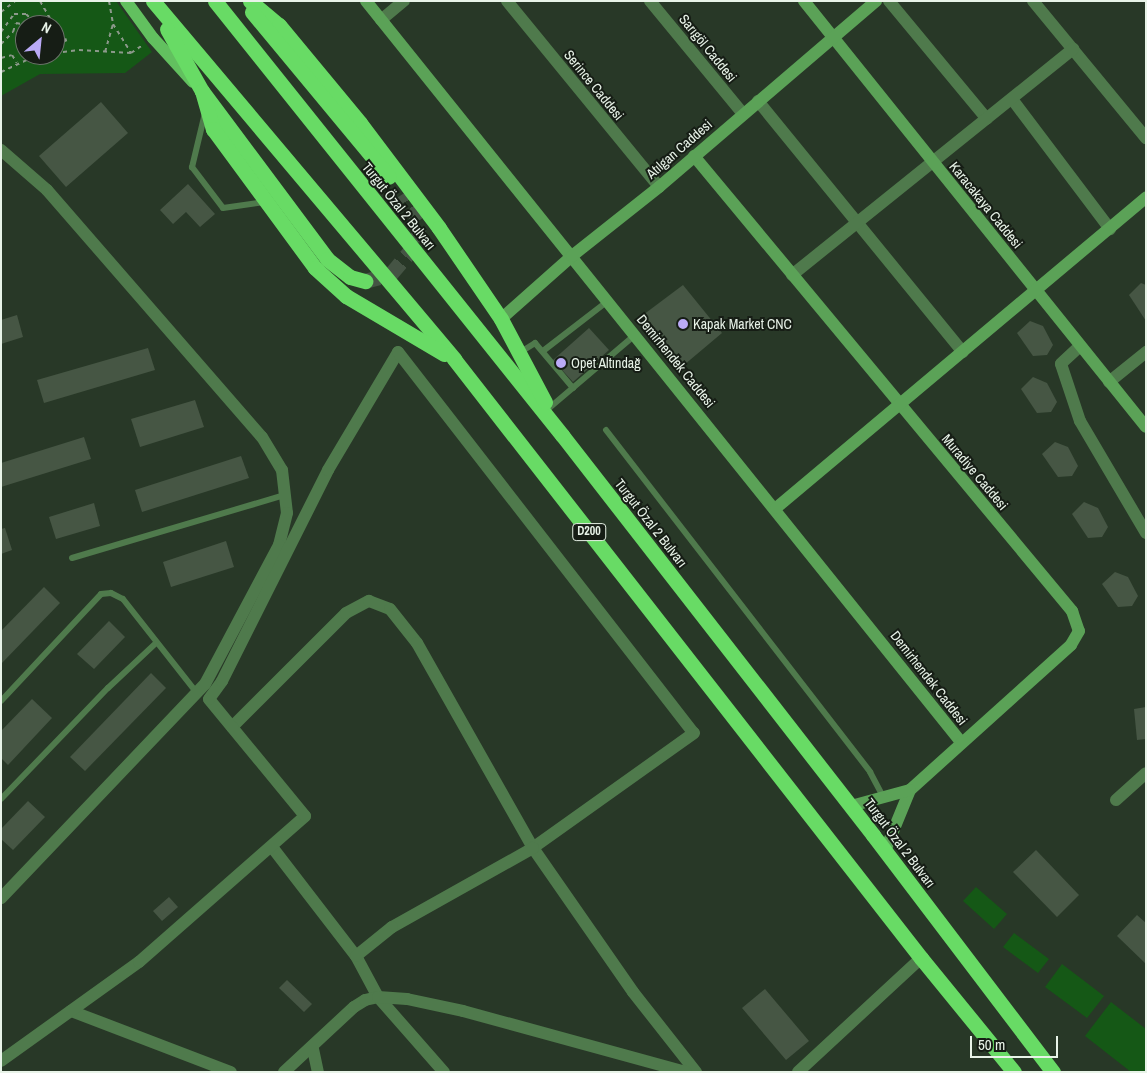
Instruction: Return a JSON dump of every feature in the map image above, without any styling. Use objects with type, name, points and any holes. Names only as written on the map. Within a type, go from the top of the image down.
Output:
[{"type":"highway","points":[[152,1],[202,91],[326,259],[350,277],[365,281]]},
{"type":"highway","name":"D200","points":[[152,1],[454,359],[921,958],[1014,1072]]},
{"type":"highway","name":"Turgut Özal 2 Bulvarı","points":[[215,1],[562,435],[885,850],[1052,1072]]},
{"type":"highway","name":"Turgut Özal 2 Bulvarı","points":[[244,1],[403,194]]},
{"type":"highway","points":[[250,1],[279,25],[360,123],[439,228],[501,320],[562,435]]},
{"type":"highway","points":[[202,91],[213,129],[305,256],[330,284],[454,359]]},
{"type":"main road","points":[[126,1],[153,38],[202,91]]},
{"type":"street","name":"Demirhendek Caddesi","points":[[366,1],[776,508],[961,742]]},
{"type":"street","points":[[381,20],[404,1]]},
{"type":"street","name":"Serince Caddesi","points":[[507,1],[659,187]]},
{"type":"street","name":"Sarıgöl Caddesi","points":[[650,1],[743,114]]},
{"type":"street","name":"Karacakaya Caddesi","points":[[804,1],[1146,427]]},
{"type":"street","name":"Atılgan Caddesi","points":[[501,320],[572,256],[659,187],[876,1]]},
{"type":"street","points":[[889,1],[987,119]]},
{"type":"street","points":[[1033,1],[1146,138]]},
{"type":"street","points":[[792,275],[1073,49]]},
{"type":"street","points":[[1012,99],[1110,229]]},
{"type":"street","points":[[758,101],[963,352]]},
{"type":"street","points":[[1,150],[47,190],[262,437],[282,470],[287,495],[287,513],[279,545],[213,672],[197,693],[1,898]]},
{"type":"street","name":"Muradiye Caddesi","points":[[694,156],[1072,611],[1079,631],[1071,645],[961,742],[910,790]]},
{"type":"street","points":[[776,508],[1146,198]]},
{"type":"street","points":[[1080,346],[1061,364],[1080,421],[1146,532]]},
{"type":"street","points":[[1,1061],[139,962],[305,816],[209,700],[222,681],[328,470],[398,352],[694,733],[533,848],[392,927],[356,956]]},
{"type":"street","points":[[1109,382],[1146,352]]},
{"type":"street","points":[[232,727],[346,613],[369,601],[390,610],[417,643],[533,848],[633,992],[696,1072]]},
{"type":"street","points":[[1116,800],[1146,774]]},
{"type":"street","points":[[851,806],[910,790]]},
{"type":"street","points":[[885,850],[910,790]]},
{"type":"street","points":[[272,847],[356,956],[378,998],[444,1072]]},
{"type":"street","points":[[798,1072],[921,958]]},
{"type":"street","points":[[284,1072],[313,1049],[354,1008],[365,1000],[378,998],[407,999],[463,1010],[686,1072]]},
{"type":"street","points":[[71,1011],[231,1072]]},
{"type":"street","points":[[313,1049],[318,1072]]},
{"type":"lane","points":[[206,109],[192,167],[223,208],[266,202]]},
{"type":"lane","points":[[542,351],[608,301]]},
{"type":"lane","points":[[548,409],[636,335]]},
{"type":"lane","points":[[519,353],[535,343],[574,388]]},
{"type":"lane","points":[[606,430],[870,772],[883,796]]},
{"type":"lane","points":[[72,558],[287,495]]},
{"type":"lane","points":[[1,701],[101,594],[111,592],[120,596],[197,693]]},
{"type":"lane","points":[[1,799],[108,688],[156,643]]},
{"type":"path","points":[[8,1],[10,5]]},
{"type":"path","points":[[1,12],[15,1]]},
{"type":"path","points":[[40,1],[48,15]]},
{"type":"path","points":[[109,1],[113,24],[131,52]]},
{"type":"path","points":[[1,32],[14,14],[27,15]]},
{"type":"path","points":[[105,52],[113,24]]},
{"type":"path","points":[[1,44],[13,32],[15,26]]},
{"type":"path","points":[[65,52],[79,50],[131,52],[153,38]]},
{"type":"path","points":[[1,58],[12,55],[15,60]]},
{"type":"path","points":[[1,72],[15,64]]},
{"type":"green space","points":[[1,1],[116,1],[152,52],[125,73],[40,74],[1,96]]},
{"type":"green space","points":[[976,887],[1007,914],[994,929],[963,901]]},
{"type":"green space","points":[[1014,933],[1049,959],[1038,973],[1003,947]]},
{"type":"green space","points":[[1062,964],[1104,996],[1087,1018],[1045,987]]},
{"type":"green space","points":[[1111,1002],[1146,1029],[1146,1072],[1131,1072],[1085,1036]]},
{"type":"building","points":[[101,102],[128,133],[66,187],[39,156]]},
{"type":"building","points":[[188,184],[215,214],[200,227],[186,212],[173,224],[160,210]]},
{"type":"building","points":[[1141,283],[1146,285],[1146,321],[1129,295]]},
{"type":"building","name":"Kapak Market CNC","points":[[683,285],[722,333],[684,365],[643,315]]},
{"type":"building","points":[[17,315],[23,337],[1,344],[1,320]]},
{"type":"building","points":[[1030,321],[1043,326],[1053,345],[1047,355],[1033,356],[1017,333]]},
{"type":"building","points":[[589,328],[609,350],[573,382],[553,360]]},
{"type":"building","points":[[148,348],[155,370],[44,403],[37,380]]},
{"type":"building","points":[[1033,377],[1047,383],[1057,402],[1051,412],[1037,413],[1021,389]]},
{"type":"building","points":[[195,400],[204,427],[140,447],[131,419]]},
{"type":"building","points":[[84,437],[91,459],[1,487],[1,463]]},
{"type":"building","points":[[1055,442],[1068,447],[1078,466],[1072,476],[1058,477],[1042,454]]},
{"type":"building","points":[[241,456],[249,478],[142,512],[135,490]]},
{"type":"building","points":[[1084,502],[1098,508],[1108,527],[1102,537],[1088,538],[1072,514]]},
{"type":"building","points":[[94,503],[100,526],[56,539],[49,517]]},
{"type":"building","points":[[5,528],[12,550],[1,554],[1,529]]},
{"type":"building","points":[[226,541],[234,567],[171,587],[163,562]]},
{"type":"building","points":[[1115,572],[1128,577],[1138,596],[1132,606],[1118,607],[1102,584]]},
{"type":"building","points":[[44,587],[60,603],[1,664],[1,631]]},
{"type":"building","points":[[109,621],[125,637],[94,669],[77,654]]},
{"type":"building","points":[[151,673],[166,688],[85,771],[70,757]]},
{"type":"building","points":[[32,699],[52,718],[8,765],[1,758],[1,731]]},
{"type":"building","points":[[1146,707],[1146,739],[1137,740],[1134,709]]},
{"type":"building","points":[[28,801],[45,817],[13,850],[1,839],[1,829]]},
{"type":"building","points":[[1036,850],[1079,895],[1057,917],[1013,872]]},
{"type":"building","points":[[169,897],[178,907],[162,921],[153,911]]},
{"type":"building","points":[[1137,915],[1146,923],[1146,964],[1117,936]]},
{"type":"building","points":[[287,980],[312,1004],[304,1012],[279,988]]},
{"type":"building","points":[[765,989],[809,1041],[786,1060],[742,1008]]},
{"type":"tunnel","points":[[365,281],[391,274],[418,242],[419,220],[403,194]]},
{"type":"place","name":"Kapak Market CNC","points":[[683,324]]},
{"type":"place","name":"Opet Altındağ","points":[[561,363]]}]
